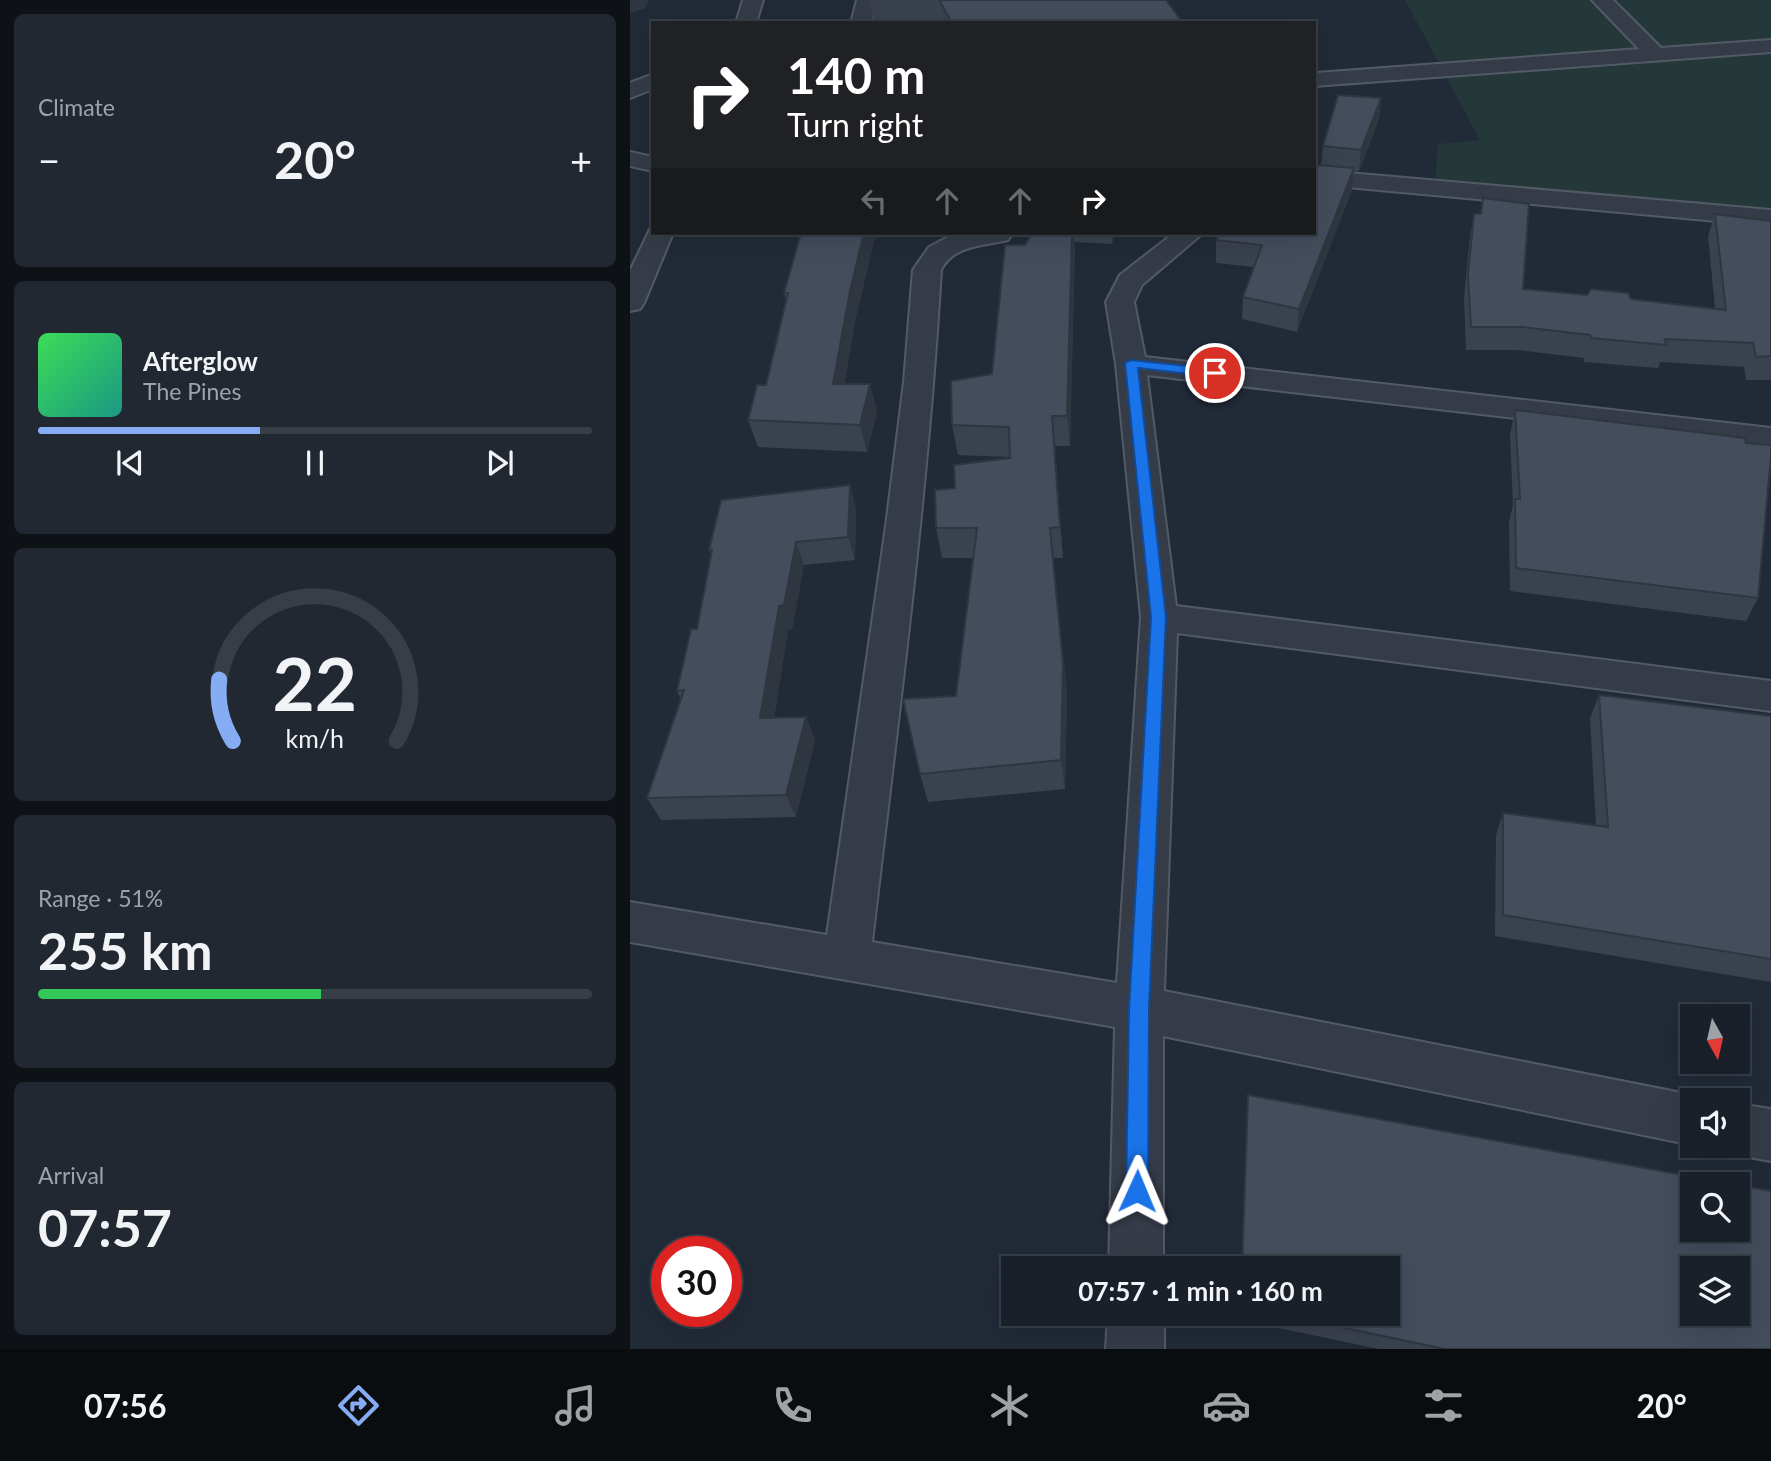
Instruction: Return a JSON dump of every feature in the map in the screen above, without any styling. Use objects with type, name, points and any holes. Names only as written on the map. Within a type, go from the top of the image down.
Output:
[{"type":"street","points":[[747,21],[753,0]]},
{"type":"street","points":[[862,21],[867,0]]},
{"type":"street","points":[[1602,0],[1656,55]]},
{"type":"street","points":[[1316,80],[1771,46]]},
{"type":"street","points":[[630,91],[651,83]]},
{"type":"street","points":[[630,159],[651,164]]},
{"type":"street","points":[[1316,177],[1771,218]]},
{"type":"street","points":[[630,303],[659,235]]},
{"type":"street","points":[[847,960],[903,526],[920,370],[927,270],[932,259],[943,249],[964,241],[994,235]]},
{"type":"street","points":[[1136,1256],[1139,1009],[1158,617],[1131,363],[1120,302],[1130,281],[1188,235]]},
{"type":"street","points":[[1131,363],[1771,438]]},
{"type":"street","points":[[1158,617],[1771,695]]},
{"type":"street","points":[[630,922],[1139,1009],[1680,1118]]},
{"type":"street","points":[[1750,1131],[1771,1135]]},
{"type":"street","points":[[1135,1349],[1136,1326]]},
{"type":"shaded area","points":[[1405,0],[1771,0],[1771,211],[1435,180],[1438,144],[1480,140]]},
{"type":"building","points":[[939,0],[1166,0],[1182,21],[951,21]]},
{"type":"building","points":[[1338,95],[1381,98],[1361,150],[1323,146]]},
{"type":"building","points":[[1318,165],[1354,168],[1299,309],[1243,297],[1262,245],[1216,240],[1219,235],[1316,235]]},
{"type":"building","points":[[1483,198],[1529,204],[1523,289],[1587,295],[1591,289],[1628,293],[1631,299],[1726,310],[1715,214],[1771,221],[1771,356],[1756,357],[1753,343],[1665,339],[1666,345],[1591,338],[1590,335],[1522,327],[1471,327],[1468,275],[1474,214],[1481,214]]},
{"type":"building","points":[[800,235],[864,235],[833,384],[870,384],[860,425],[748,420],[757,385],[766,385],[788,293],[784,293]]},
{"type":"building","points":[[1031,235],[1072,235],[1067,416],[1052,416],[1060,527],[1050,528],[1063,663],[1061,760],[920,774],[903,699],[956,696],[977,528],[936,528],[935,490],[955,488],[954,465],[1010,458],[1009,427],[952,425],[951,381],[992,374],[1005,245],[1025,245]]},
{"type":"building","points":[[1515,410],[1745,438],[1746,443],[1771,445],[1758,598],[1516,568],[1515,499],[1520,499]]},
{"type":"building","points":[[850,485],[848,537],[796,542],[784,605],[779,606],[760,718],[806,717],[786,795],[647,798],[684,690],[677,691],[691,629],[697,629],[712,550],[709,550],[721,500]]},
{"type":"building","points":[[1599,695],[1771,716],[1771,959],[1503,915],[1503,813],[1608,827]]},
{"type":"building","points":[[1248,1095],[1680,1175],[1680,1242],[1750,1242],[1750,1187],[1771,1191],[1771,1349],[1445,1349],[1335,1326],[1400,1326],[1400,1256],[1242,1256]]},
{"type":"route","points":[[1137,1191],[1139,1009],[1158,617],[1131,363],[1215,373]]}]
